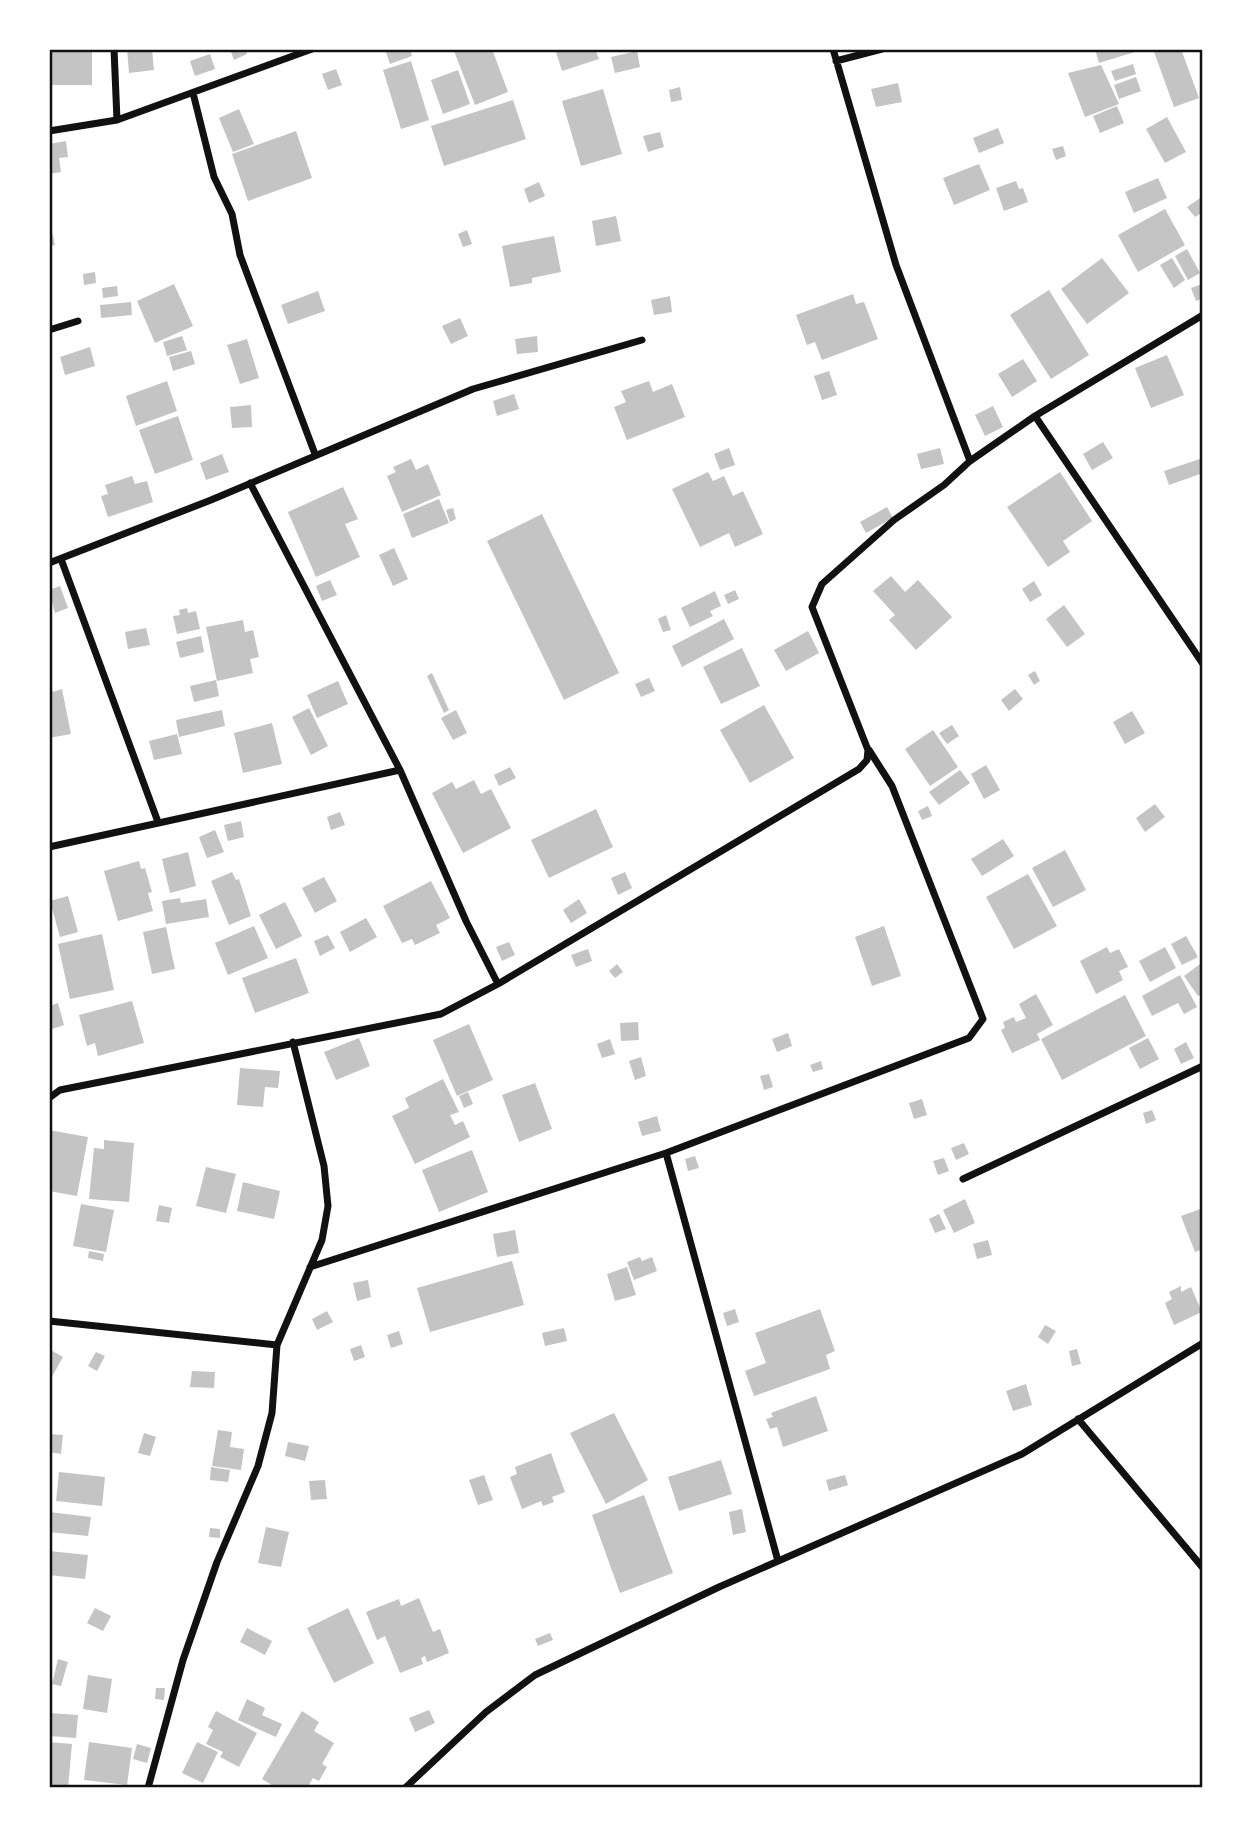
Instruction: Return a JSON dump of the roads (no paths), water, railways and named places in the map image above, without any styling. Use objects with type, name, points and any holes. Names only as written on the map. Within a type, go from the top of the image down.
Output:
[{"type":"street","points":[[114,49],[117,120]]},
{"type":"street","points":[[49,131],[117,120],[312,49]]},
{"type":"street","points":[[832,49],[896,265],[970,461]]},
{"type":"street","points":[[836,61],[882,49]]},
{"type":"street","points":[[193,93],[214,177],[232,214],[240,255],[315,454]]},
{"type":"street","points":[[310,1267],[666,1153],[968,1038],[982,1019],[892,786],[868,750],[812,607],[822,584],[894,520],[944,485],[970,461],[1035,416],[1202,318]]},
{"type":"street","points":[[49,330],[78,321]]},
{"type":"street","points":[[49,563],[250,483],[473,389],[642,340]]},
{"type":"street","points":[[1035,416],[1203,664]]},
{"type":"street","points":[[250,483],[401,770],[466,921],[498,985]]},
{"type":"street","points":[[61,559],[158,822]]},
{"type":"street","points":[[49,1098],[60,1090],[441,1014],[498,985],[859,769],[867,760],[868,750]]},
{"type":"street","points":[[49,847],[401,770]]},
{"type":"street","points":[[148,1788],[183,1660],[217,1562],[258,1466],[272,1413],[278,1345],[321,1240],[328,1206],[324,1166],[293,1042]]},
{"type":"street","points":[[963,1179],[1203,1066]]},
{"type":"street","points":[[666,1153],[778,1560]]},
{"type":"street","points":[[49,1321],[278,1345]]},
{"type":"street","points":[[405,1788],[486,1712],[535,1675],[778,1560],[1021,1454],[1203,1343]]},
{"type":"street","points":[[1078,1419],[1203,1568]]}]
